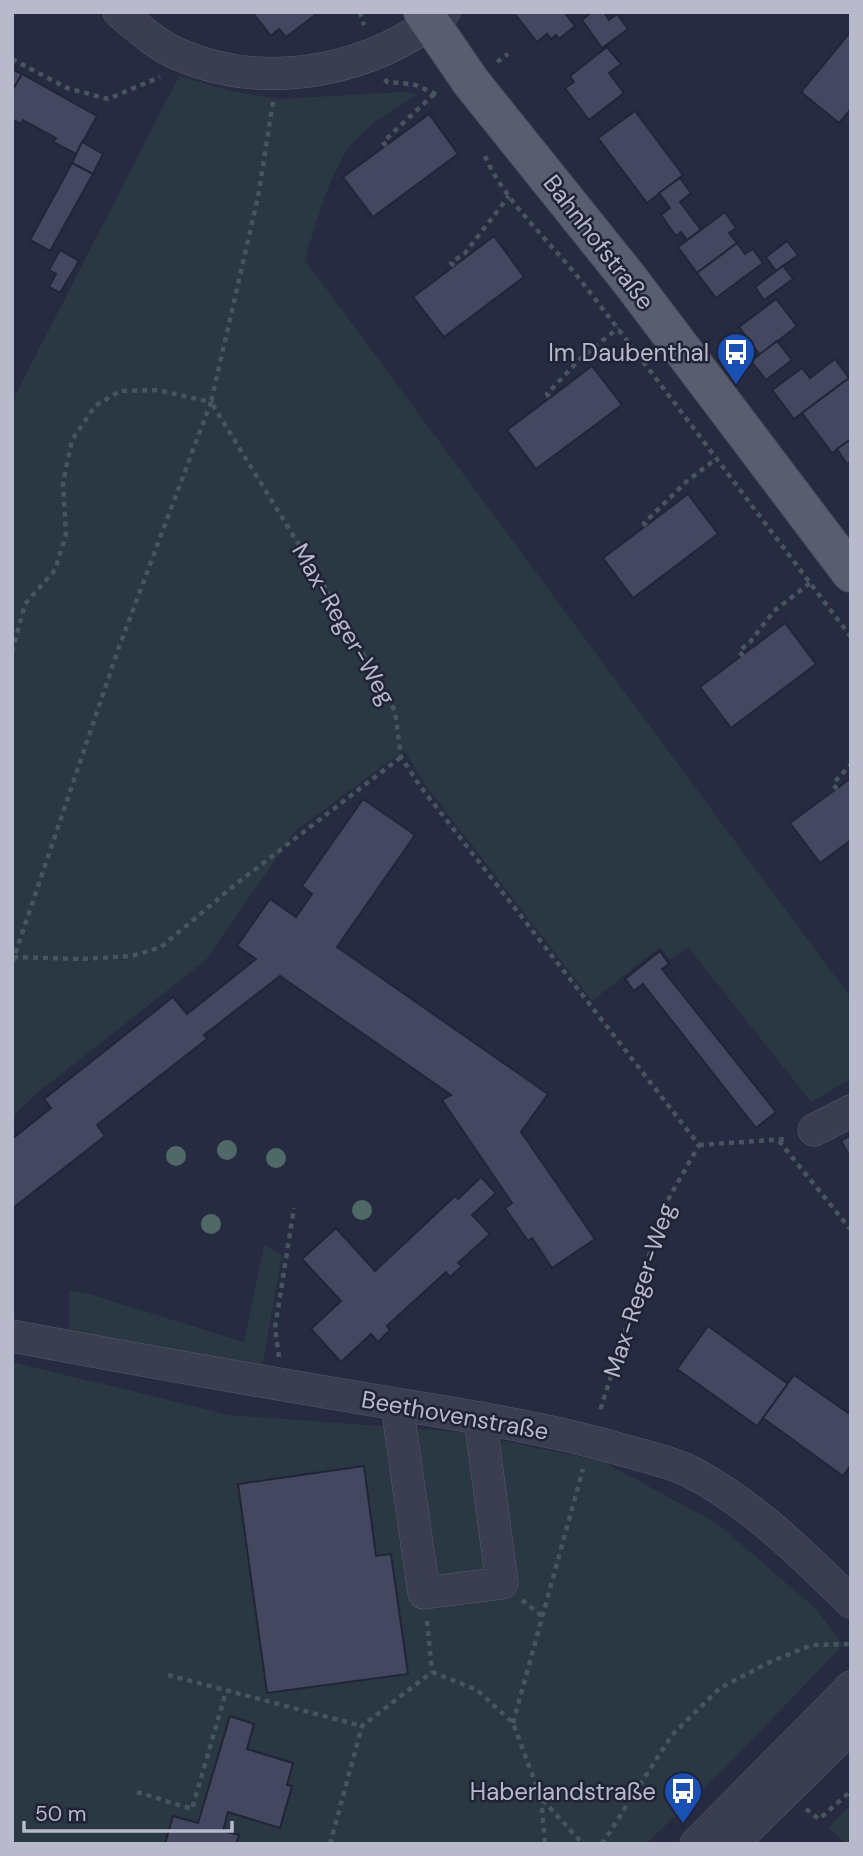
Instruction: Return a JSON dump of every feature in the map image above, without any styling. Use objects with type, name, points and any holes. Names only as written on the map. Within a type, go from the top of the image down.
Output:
[{"type":"main road","name":"Bahnhofstraße","points":[[432,16],[471,82],[629,279],[851,573]]},
{"type":"street","points":[[119,12],[149,37],[180,55],[234,70],[278,74],[309,71],[374,55],[432,16]]},
{"type":"street","points":[[814,1130],[851,1111]]},
{"type":"street","name":"Beethovenstraße","points":[[12,1336],[283,1386],[480,1418],[590,1440],[689,1471],[724,1492],[765,1523],[851,1602]]},
{"type":"street","points":[[397,1405],[424,1592],[502,1583],[480,1418]]},
{"type":"street","points":[[696,1844],[851,1687]]},
{"type":"street","points":[[732,1844],[851,1727]]},
{"type":"path","points":[[360,12],[374,55],[387,82],[413,84],[435,93],[443,100]]},
{"type":"path","points":[[12,59],[67,88],[108,99],[170,72]]},
{"type":"path","points":[[278,74],[258,197],[211,402],[119,647],[13,959],[132,956],[161,947],[236,884],[401,757]]},
{"type":"path","points":[[386,146],[383,142],[435,93]]},
{"type":"path","points":[[481,145],[491,169],[509,195],[573,269],[851,637]]},
{"type":"path","points":[[454,266],[451,263],[465,253],[509,195]]},
{"type":"path","points":[[549,397],[547,394],[580,359],[618,328]]},
{"type":"path","points":[[12,652],[25,604],[55,570],[66,534],[63,483],[72,440],[95,406],[120,391],[157,390],[211,402]]},
{"type":"path","name":"Max-Reger-Weg","points":[[211,402],[331,597],[395,712],[401,757],[419,786],[699,1145],[665,1205],[590,1440],[513,1723]]},
{"type":"path","points":[[646,526],[643,523],[687,481],[716,458]]},
{"type":"path","points":[[743,656],[739,651],[750,642],[774,611],[810,583]]},
{"type":"path","points":[[837,789],[833,784],[851,764]]},
{"type":"path","points":[[699,1145],[779,1141],[814,1130]]},
{"type":"path","points":[[779,1141],[851,1230]]},
{"type":"path","points":[[283,1386],[275,1328],[294,1208]]},
{"type":"path","points":[[424,1592],[432,1672]]},
{"type":"path","points":[[602,1844],[672,1735],[720,1688],[770,1662],[812,1645],[851,1644]]},
{"type":"path","points":[[432,1672],[477,1690],[513,1723],[541,1798],[545,1844]]},
{"type":"path","points":[[330,1844],[362,1726],[432,1672]]},
{"type":"path","points":[[169,1675],[362,1726]]},
{"type":"path","points":[[137,1792],[192,1809],[226,1692]]},
{"type":"path","points":[[819,1819],[851,1791]]},
{"type":"path","points":[[541,1798],[583,1844]]},
{"type":"shaded area","points":[[179,76],[230,91],[278,99],[402,92],[417,94],[366,129],[344,155],[324,199],[305,260],[851,998],[851,1079],[811,1102],[688,947],[670,960],[660,947],[592,1001],[424,783],[404,750],[295,831],[206,960],[37,1093],[12,1117],[12,408],[17,392]]},
{"type":"shaded area","points":[[264,1245],[282,1255],[262,1368],[69,1333],[69,1290],[244,1342]]},
{"type":"shaded area","points":[[12,1362],[230,1415],[462,1432],[604,1462],[718,1524],[816,1609],[843,1645],[725,1768],[646,1844],[12,1844]]},
{"type":"shaded area","points":[[851,1805],[851,1844],[846,1844],[829,1827]]},
{"type":"building","points":[[252,12],[319,12],[286,37],[279,29],[271,36]]},
{"type":"building","points":[[564,12],[575,26],[559,39],[556,35],[551,39],[547,34],[537,42],[515,14]]},
{"type":"building","points":[[592,12],[604,12],[609,20],[617,14],[628,29],[602,48],[582,20]]},
{"type":"building","points":[[851,31],[851,109],[839,123],[801,92]]},
{"type":"building","points":[[607,47],[621,64],[609,73],[624,93],[589,120],[565,88],[574,82],[570,76]]},
{"type":"building","points":[[12,69],[22,74],[12,91]]},
{"type":"building","points":[[22,74],[97,116],[76,154],[53,142],[56,138],[23,120],[21,124],[12,119],[12,91]]},
{"type":"building","points":[[635,111],[683,175],[647,203],[598,138]]},
{"type":"building","points":[[429,114],[458,154],[373,217],[343,177]]},
{"type":"building","points":[[82,142],[103,154],[93,174],[72,163]]},
{"type":"building","points":[[72,163],[93,174],[50,251],[30,240]]},
{"type":"building","points":[[680,178],[691,193],[680,202],[701,230],[687,240],[681,232],[676,236],[661,215],[670,208],[659,193]]},
{"type":"building","points":[[725,212],[736,228],[729,233],[737,243],[697,273],[678,247]]},
{"type":"building","points":[[494,236],[524,277],[444,337],[413,297]]},
{"type":"building","points":[[787,241],[798,255],[776,271],[766,257]]},
{"type":"building","points":[[737,243],[745,254],[753,249],[763,263],[716,298],[697,273]]},
{"type":"building","points":[[60,250],[79,261],[60,293],[49,287],[56,274],[49,270]]},
{"type":"building","points":[[783,266],[793,279],[764,300],[755,287]]},
{"type":"building","points":[[776,299],[797,326],[760,355],[739,327]]},
{"type":"building","points":[[777,341],[792,360],[766,380],[751,361]]},
{"type":"building","points":[[835,359],[849,378],[794,419],[772,390],[802,368],[810,378]]},
{"type":"building","points":[[592,366],[622,405],[536,469],[507,430]]},
{"type":"building","points":[[849,378],[851,439],[832,453],[802,413]]},
{"type":"building","points":[[851,439],[851,461],[847,464],[837,449]]},
{"type":"building","points":[[688,494],[718,534],[633,598],[603,558]]},
{"type":"building","points":[[785,623],[816,664],[731,728],[700,687]]},
{"type":"building","points":[[851,778],[851,840],[820,863],[790,823]]},
{"type":"building","points":[[363,799],[415,835],[337,947],[548,1094],[521,1132],[595,1239],[552,1268],[532,1238],[528,1241],[505,1208],[512,1203],[442,1100],[451,1095],[280,976],[204,1035],[207,1039],[97,1125],[105,1136],[13,1208],[12,1139],[51,1108],[44,1099],[173,997],[187,1014],[256,959],[237,946],[270,899],[296,917],[312,894],[302,886]]},
{"type":"building","points":[[660,951],[669,964],[662,969],[776,1112],[756,1128],[643,984],[634,991],[625,979]]},
{"type":"building","points":[[851,1135],[851,1158],[841,1141]]},
{"type":"building","points":[[481,1177],[496,1193],[472,1215],[490,1234],[458,1263],[462,1266],[450,1277],[446,1272],[387,1326],[390,1330],[378,1342],[371,1334],[341,1362],[311,1329],[341,1301],[302,1259],[336,1228],[375,1271],[455,1196],[458,1199]]},
{"type":"building","points":[[708,1326],[788,1384],[757,1426],[677,1369]]},
{"type":"building","points":[[794,1375],[851,1415],[851,1465],[843,1476],[763,1418]]},
{"type":"building","points":[[364,1466],[376,1556],[391,1554],[408,1674],[267,1693],[238,1484]]},
{"type":"building","points":[[230,1716],[254,1724],[247,1749],[293,1763],[287,1785],[292,1786],[280,1828],[228,1812],[223,1831],[239,1835],[236,1844],[165,1844],[173,1816],[198,1823]]},
{"type":"place","name":"Im Daubenthal","points":[[736,386]]},
{"type":"place","name":"Haberlandstraße","points":[[683,1825]]}]
